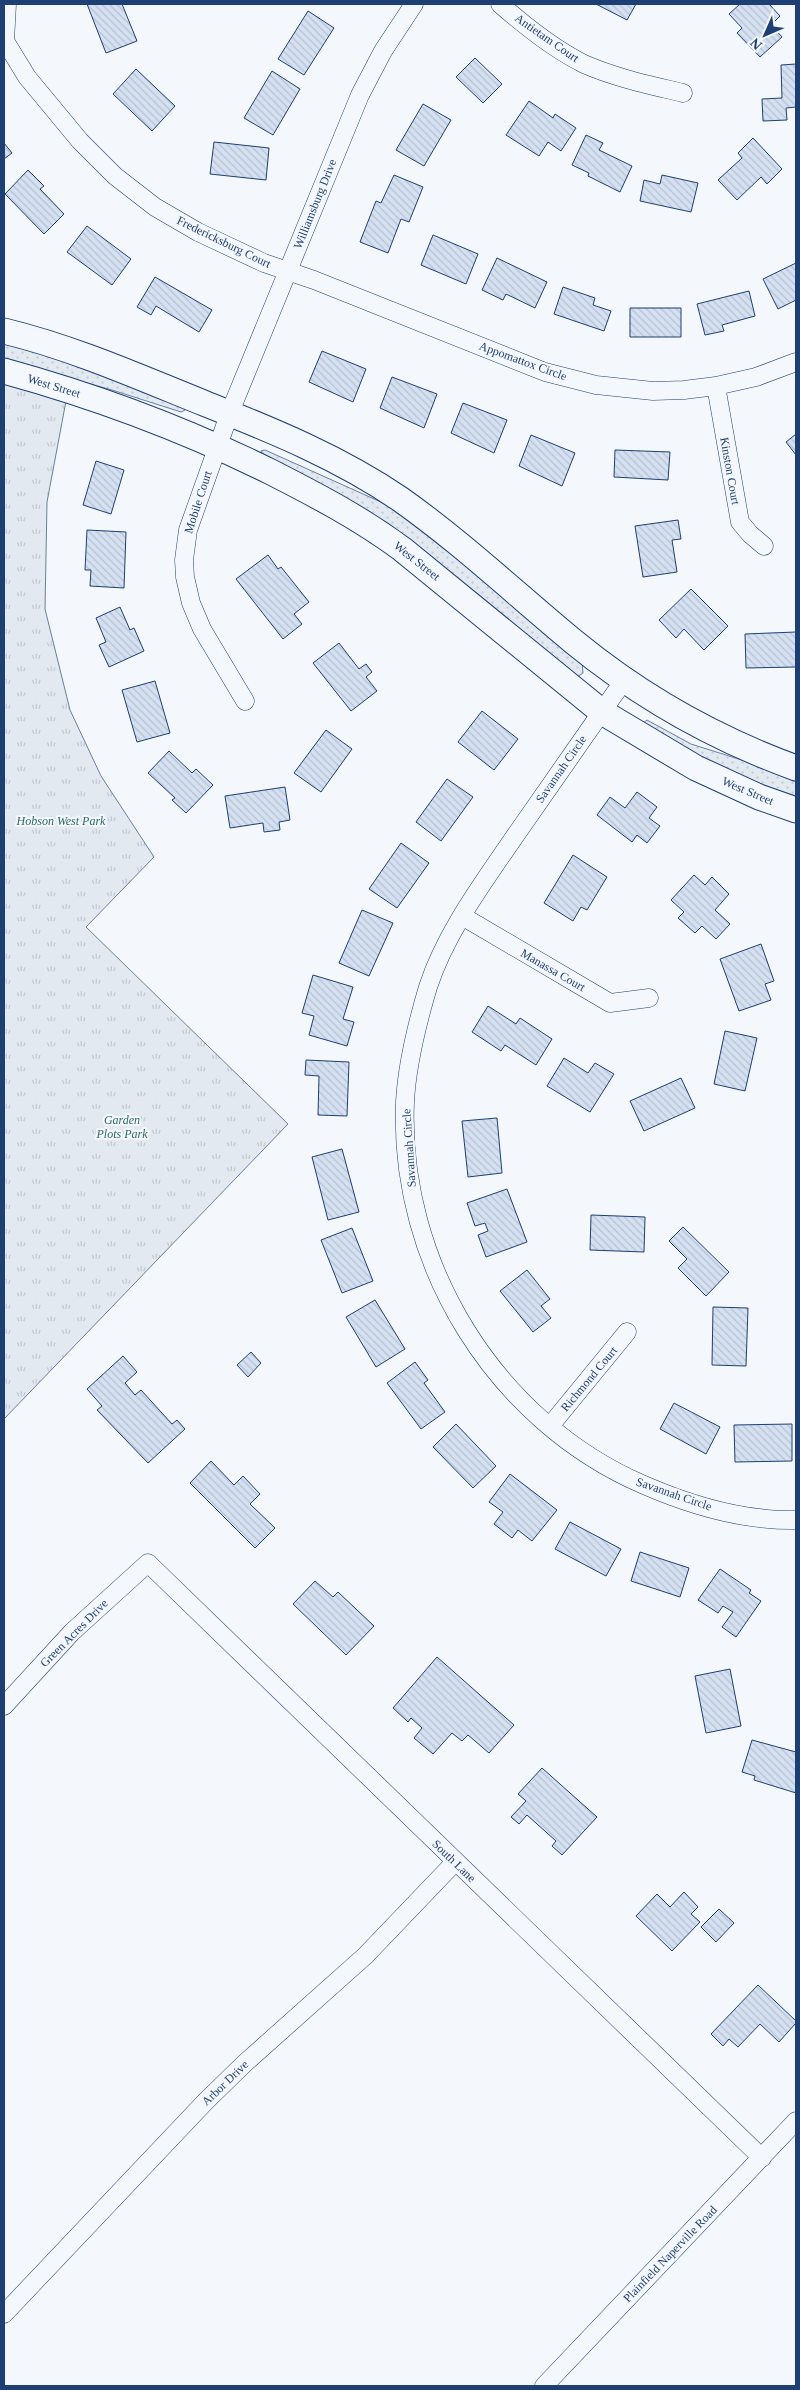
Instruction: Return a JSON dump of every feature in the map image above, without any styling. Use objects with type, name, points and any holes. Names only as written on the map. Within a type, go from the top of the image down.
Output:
[{"type":"street","name":"Fredericksburg Court","points":[[7,4],[5,41],[27,77],[80,141],[115,176],[155,207],[198,232],[264,263],[288,272]]},
{"type":"street","name":"Williamsburg Drive","points":[[230,412],[360,96],[383,51],[414,4]]},
{"type":"street","name":"Antietam Court","points":[[500,4],[564,53],[584,64],[623,79],[683,93]]},
{"type":"street","name":"Appomattox Circle","points":[[288,272],[314,280],[545,372],[572,380],[622,389],[653,391],[716,386],[756,377],[796,362]]},
{"type":"street","points":[[4,331],[90,356],[230,412],[333,459],[399,499],[436,526],[575,642],[625,679],[699,726],[755,753],[796,768]]},
{"type":"street","name":"West Street","points":[[4,371],[62,387],[217,447],[334,504],[372,526],[602,712],[696,768],[759,797],[796,810]]},
{"type":"street","name":"Kinston Court","points":[[716,386],[740,522],[764,546]]},
{"type":"street","name":"Mobile Court","points":[[230,412],[188,530],[185,548],[185,578],[191,603],[202,629],[245,701]]},
{"type":"street","name":"Savannah Circle","points":[[625,679],[482,883],[445,946],[430,983],[412,1049],[405,1102],[406,1144],[413,1198],[423,1238],[438,1279],[463,1327],[502,1380],[550,1426],[610,1469],[656,1490],[726,1512],[796,1520]]},
{"type":"street","name":"Manassa Court","points":[[462,916],[610,1003],[649,998]]},
{"type":"street","name":"Richmond Court","points":[[550,1426],[627,1332]]},
{"type":"street","name":"Green Acres Drive","points":[[4,1706],[72,1632],[148,1563]]},
{"type":"street","name":"South Lane","points":[[148,1563],[762,2158]]},
{"type":"street","name":"Arbor Drive","points":[[4,2314],[212,2095],[244,2063],[282,2032],[365,1956],[456,1862]]},
{"type":"street","name":"Plainfield Naperville Road","points":[[544,2386],[796,2122]]},
{"type":"green space","points":[[4,342],[87,368],[185,410],[181,412],[112,390],[4,360]]},
{"type":"green space","name":"Garden Plots Park","points":[[4,383],[66,401],[47,502],[45,609],[70,710],[101,776],[154,857],[86,927],[288,1124],[4,1419]]},
{"type":"green space","points":[[265,450],[392,507],[431,535],[582,661],[583,673],[577,677],[386,524],[338,493],[262,456],[261,451]]},
{"type":"green space","points":[[647,720],[691,744],[745,761],[796,781],[796,798],[727,770],[645,727],[642,724]]},
{"type":"building","points":[[87,4],[122,4],[137,41],[106,53]]},
{"type":"building","points":[[596,4],[636,4],[627,20]]},
{"type":"building","points":[[740,4],[769,4],[780,16],[771,25],[782,37],[760,57],[737,33],[742,28],[729,14]]},
{"type":"building","points":[[308,11],[334,28],[304,75],[278,59]]},
{"type":"building","points":[[475,58],[502,84],[483,103],[456,77]]},
{"type":"building","points":[[796,64],[796,107],[786,108],[787,120],[763,121],[762,99],[782,98],[781,65]]},
{"type":"building","points":[[136,69],[175,106],[152,131],[113,94]]},
{"type":"building","points":[[272,71],[300,89],[273,135],[244,118]]},
{"type":"building","points":[[529,101],[553,118],[555,114],[576,128],[561,151],[548,142],[539,156],[506,135]]},
{"type":"building","points":[[423,104],[451,120],[424,166],[396,150]]},
{"type":"building","points":[[586,135],[603,143],[599,150],[632,166],[620,192],[588,176],[589,173],[572,165]]},
{"type":"building","points":[[753,138],[782,169],[767,184],[761,177],[737,200],[718,180],[742,158],[738,153]]},
{"type":"building","points":[[214,142],[269,148],[266,180],[210,174]]},
{"type":"building","points":[[4,143],[12,153],[4,159]]},
{"type":"building","points":[[28,170],[44,186],[40,189],[64,214],[44,234],[5,194]]},
{"type":"building","points":[[394,175],[423,187],[409,222],[401,219],[388,253],[360,242],[376,201],[381,203]]},
{"type":"building","points":[[662,175],[698,183],[691,212],[640,201],[644,180],[660,184]]},
{"type":"building","points":[[87,226],[131,259],[112,285],[67,252]]},
{"type":"building","points":[[433,235],[478,254],[466,284],[421,265]]},
{"type":"building","points":[[497,258],[547,282],[535,308],[506,294],[503,300],[482,290]]},
{"type":"building","points":[[796,263],[796,300],[778,309],[763,279]]},
{"type":"building","points":[[155,277],[212,310],[199,332],[156,306],[151,315],[137,307]]},
{"type":"building","points":[[563,287],[595,298],[593,305],[611,311],[604,331],[554,314]]},
{"type":"building","points":[[749,291],[755,316],[722,325],[724,331],[705,335],[697,304]]},
{"type":"building","points":[[630,308],[681,308],[681,337],[630,337]]},
{"type":"building","points":[[322,351],[366,369],[353,402],[309,382]]},
{"type":"building","points":[[392,377],[437,394],[424,428],[380,408]]},
{"type":"building","points":[[463,403],[507,420],[494,453],[451,433]]},
{"type":"building","points":[[796,434],[796,455],[786,442]]},
{"type":"building","points":[[531,435],[575,453],[562,486],[519,466]]},
{"type":"building","points":[[615,450],[670,452],[668,480],[614,477]]},
{"type":"building","points":[[96,461],[124,470],[111,514],[83,505]]},
{"type":"building","points":[[678,520],[681,539],[672,540],[677,572],[643,577],[635,526]]},
{"type":"building","points":[[87,530],[126,532],[124,588],[90,586],[91,570],[85,570]]},
{"type":"building","points":[[268,555],[278,569],[281,567],[309,602],[294,614],[302,624],[283,639],[236,579]]},
{"type":"building","points":[[691,589],[728,626],[704,650],[684,629],[676,638],[659,620]]},
{"type":"building","points":[[120,607],[130,630],[134,628],[144,651],[109,667],[99,645],[106,642],[96,618]]},
{"type":"building","points":[[796,632],[796,667],[746,668],[745,634]]},
{"type":"building","points":[[339,643],[359,669],[366,664],[372,672],[366,677],[377,691],[351,711],[313,663]]},
{"type":"building","points":[[155,681],[170,733],[137,742],[122,690]]},
{"type":"building","points":[[482,711],[518,739],[494,770],[458,742]]},
{"type":"building","points":[[326,730],[352,749],[321,792],[294,773]]},
{"type":"building","points":[[169,751],[192,773],[196,769],[213,785],[186,813],[172,800],[175,798],[148,773]]},
{"type":"building","points":[[447,779],[473,797],[441,841],[416,822]]},
{"type":"building","points":[[285,787],[290,820],[279,822],[280,830],[264,832],[263,823],[230,828],[225,796]]},
{"type":"building","points":[[637,792],[657,807],[649,818],[660,826],[647,843],[637,835],[632,842],[597,815],[610,797],[625,808]]},
{"type":"building","points":[[401,843],[429,863],[397,908],[369,889]]},
{"type":"building","points":[[573,855],[607,877],[587,910],[581,907],[573,921],[544,903]]},
{"type":"building","points":[[694,875],[705,885],[712,877],[729,894],[715,910],[730,924],[716,939],[702,926],[695,933],[678,918],[684,912],[671,900]]},
{"type":"building","points":[[362,910],[393,923],[369,976],[339,963]]},
{"type":"building","points":[[761,944],[774,981],[765,984],[771,1000],[739,1011],[720,959]]},
{"type":"building","points":[[313,975],[353,987],[343,1019],[354,1022],[347,1046],[309,1035],[314,1016],[302,1013]]},
{"type":"building","points":[[488,1006],[516,1024],[520,1018],[552,1039],[536,1065],[505,1045],[501,1051],[472,1032]]},
{"type":"building","points":[[725,1031],[757,1038],[745,1091],[714,1084]]},
{"type":"building","points":[[564,1058],[588,1073],[595,1063],[614,1074],[590,1112],[547,1086]]},
{"type":"building","points":[[306,1060],[349,1062],[347,1116],[318,1115],[319,1076],[305,1075]]},
{"type":"building","points":[[681,1078],[695,1108],[644,1131],[630,1101]]},
{"type":"building","points":[[497,1118],[502,1173],[468,1177],[462,1121]]},
{"type":"building","points":[[342,1149],[359,1212],[328,1220],[312,1157]]},
{"type":"building","points":[[507,1189],[527,1242],[486,1257],[478,1235],[488,1231],[485,1223],[475,1226],[467,1203]]},
{"type":"building","points":[[591,1215],[645,1217],[644,1252],[590,1250]]},
{"type":"building","points":[[683,1227],[729,1272],[706,1296],[678,1268],[687,1259],[669,1241]]},
{"type":"building","points":[[352,1228],[373,1281],[342,1293],[321,1240]]},
{"type":"building","points":[[527,1270],[550,1299],[541,1306],[551,1318],[533,1332],[500,1291]]},
{"type":"building","points":[[375,1300],[405,1349],[376,1367],[346,1317]]},
{"type":"building","points":[[713,1307],[748,1308],[746,1366],[712,1365]]},
{"type":"building","points":[[251,1352],[261,1363],[248,1377],[237,1365]]},
{"type":"building","points":[[123,1356],[137,1372],[125,1383],[135,1395],[141,1390],[172,1424],[177,1420],[185,1429],[148,1463],[97,1410],[102,1406],[87,1389]]},
{"type":"building","points":[[415,1362],[428,1380],[424,1383],[445,1412],[421,1429],[387,1383]]},
{"type":"building","points":[[674,1403],[720,1427],[706,1454],[660,1429]]},
{"type":"building","points":[[456,1424],[496,1466],[473,1488],[433,1447]]},
{"type":"building","points":[[792,1424],[792,1461],[735,1462],[734,1425]]},
{"type":"building","points":[[211,1461],[234,1485],[243,1476],[260,1494],[250,1504],[275,1528],[255,1548],[190,1483]]},
{"type":"building","points":[[510,1474],[557,1510],[532,1541],[518,1530],[512,1538],[494,1524],[503,1512],[489,1502]]},
{"type":"building","points":[[570,1522],[621,1549],[606,1576],[555,1549]]},
{"type":"building","points":[[640,1552],[689,1568],[680,1597],[631,1581]]},
{"type":"building","points":[[720,1569],[751,1590],[749,1593],[761,1601],[736,1637],[722,1627],[733,1612],[723,1606],[718,1613],[698,1600]]},
{"type":"building","points":[[315,1581],[333,1597],[338,1592],[374,1626],[346,1655],[293,1604]]},
{"type":"building","points":[[437,1657],[514,1725],[489,1753],[468,1735],[462,1741],[452,1733],[433,1754],[414,1738],[422,1728],[411,1718],[408,1722],[393,1708]]},
{"type":"building","points":[[730,1669],[741,1726],[706,1733],[695,1676]]},
{"type":"building","points":[[752,1740],[796,1752],[796,1793],[754,1780],[755,1776],[742,1772]]},
{"type":"building","points":[[542,1768],[597,1817],[562,1855],[552,1846],[556,1841],[527,1815],[519,1824],[511,1817],[526,1801],[518,1794]]},
{"type":"building","points":[[684,1892],[698,1907],[691,1914],[700,1922],[672,1951],[636,1916],[657,1894],[670,1907]]},
{"type":"building","points":[[719,1909],[734,1923],[716,1942],[701,1927]]},
{"type":"building","points":[[758,1985],[796,2023],[779,2042],[760,2024],[738,2047],[729,2039],[723,2046],[711,2034]]},
{"type":"park label","name":"Hobson West Park","points":[[61,821]]}]
